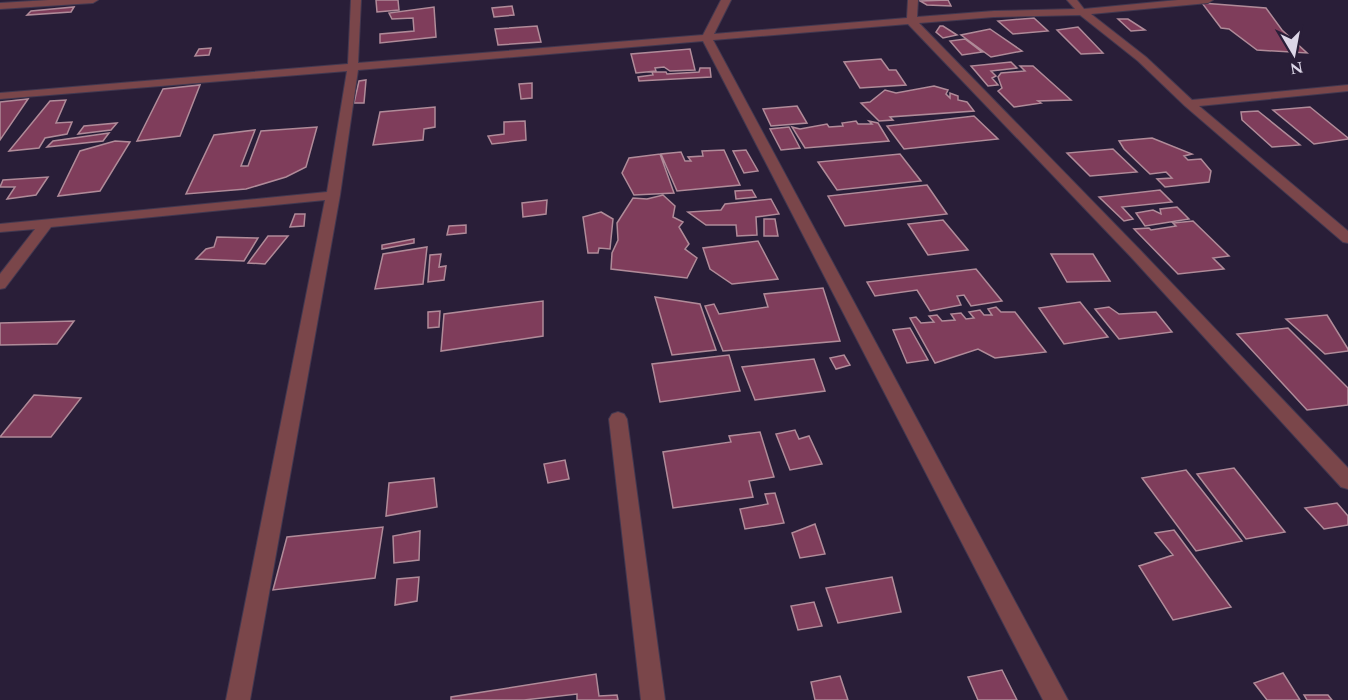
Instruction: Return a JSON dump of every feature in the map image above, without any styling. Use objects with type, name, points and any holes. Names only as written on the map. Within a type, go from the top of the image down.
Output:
[{"type":"street","points":[[0,6],[93,0]]},
{"type":"street","points":[[238,700],[333,195],[353,66],[356,0]]},
{"type":"street","points":[[707,38],[726,0]]},
{"type":"street","points":[[913,0],[912,22],[1136,254],[1348,481]]},
{"type":"street","points":[[1072,0],[1082,12],[1142,59],[1189,104],[1348,239]]},
{"type":"street","points":[[0,96],[111,89],[353,66],[994,14],[1082,12],[1208,0]]},
{"type":"street","points":[[707,38],[1056,700]]},
{"type":"street","points":[[1189,104],[1348,88]]},
{"type":"street","points":[[0,228],[333,195]]},
{"type":"street","points":[[0,284],[47,224]]},
{"type":"street","points":[[618,419],[653,700]]},
{"type":"building","points":[[376,0],[398,0],[399,10],[377,12]]},
{"type":"building","points":[[948,0],[951,6],[927,5],[920,1]]},
{"type":"building","points":[[1202,3],[1266,8],[1282,30],[1307,53],[1257,50],[1229,29],[1221,28]]},
{"type":"building","points":[[512,6],[514,15],[494,17],[492,8]]},
{"type":"building","points":[[74,7],[71,12],[27,15],[31,11]]},
{"type":"building","points":[[434,7],[436,37],[380,43],[380,34],[414,31],[413,18],[392,19],[389,13]]},
{"type":"building","points":[[1034,18],[1048,31],[1013,34],[998,21]]},
{"type":"building","points":[[1118,19],[1128,19],[1145,30],[1131,31]]},
{"type":"building","points":[[537,26],[541,42],[498,45],[495,29]]},
{"type":"building","points":[[940,26],[957,35],[943,38],[936,32]]},
{"type":"building","points":[[1078,27],[1103,53],[1081,54],[1057,30]]},
{"type":"building","points":[[990,29],[1022,51],[991,57],[961,35]]},
{"type":"building","points":[[965,39],[982,52],[962,55],[950,41]]},
{"type":"building","points":[[211,48],[209,55],[195,56],[199,49]]},
{"type":"building","points":[[690,49],[695,70],[670,71],[664,67],[655,68],[656,71],[636,73],[631,54]]},
{"type":"building","points":[[881,59],[889,70],[896,70],[906,85],[860,88],[844,62]]},
{"type":"building","points":[[1011,62],[1017,68],[991,71],[996,76],[992,78],[998,85],[988,86],[971,66]]},
{"type":"building","points":[[1020,66],[1033,66],[1071,100],[1038,101],[1041,103],[1014,107],[998,91],[1002,88],[998,77],[1001,73],[1025,71]]},
{"type":"building","points":[[700,68],[710,68],[711,77],[639,81],[638,77],[653,75],[652,72],[666,72],[667,74],[699,72]]},
{"type":"building","points":[[366,80],[364,103],[354,103],[359,81]]},
{"type":"building","points":[[532,83],[532,98],[521,99],[519,84]]},
{"type":"building","points":[[200,85],[180,136],[137,141],[163,89]]},
{"type":"building","points":[[934,86],[948,90],[946,94],[950,98],[950,93],[958,96],[958,100],[967,102],[974,111],[890,117],[893,120],[879,121],[861,103],[870,102],[885,90],[896,93]]},
{"type":"building","points":[[28,99],[0,140],[0,102]]},
{"type":"building","points":[[66,100],[56,123],[72,122],[67,134],[45,138],[39,148],[9,151],[50,101]]},
{"type":"building","points":[[797,106],[807,123],[771,126],[763,109]]},
{"type":"building","points":[[435,107],[435,127],[424,129],[423,140],[373,145],[380,112]]},
{"type":"building","points":[[1310,107],[1348,139],[1314,144],[1273,110]]},
{"type":"building","points":[[1258,111],[1300,145],[1272,147],[1242,120],[1241,112]]},
{"type":"building","points":[[974,116],[998,139],[904,149],[887,126]]},
{"type":"building","points":[[525,121],[526,140],[492,144],[488,136],[504,134],[504,122]]},
{"type":"building","points":[[856,121],[858,124],[872,124],[869,121],[878,123],[889,141],[805,148],[792,127],[800,129],[827,124],[829,127],[843,126],[842,123]]},
{"type":"building","points":[[117,123],[111,130],[78,134],[84,126]]},
{"type":"building","points":[[317,127],[306,167],[286,177],[246,189],[186,194],[214,135],[255,130],[241,166],[248,166],[261,131]]},
{"type":"building","points":[[789,127],[800,148],[781,150],[770,129]]},
{"type":"building","points":[[109,133],[103,141],[47,147],[53,141]]},
{"type":"building","points":[[1152,138],[1192,154],[1184,156],[1188,160],[1201,159],[1211,171],[1209,182],[1165,187],[1157,179],[1172,178],[1166,172],[1150,174],[1124,149],[1119,141]]},
{"type":"building","points":[[115,141],[130,142],[100,191],[58,196],[80,151]]},
{"type":"building","points":[[1113,149],[1137,172],[1090,176],[1067,153]]},
{"type":"building","points":[[724,150],[740,185],[677,191],[661,154],[681,152],[685,161],[691,161],[688,157],[703,156],[702,151]]},
{"type":"building","points":[[746,150],[758,171],[744,173],[733,151]]},
{"type":"building","points":[[660,154],[674,193],[634,195],[622,173],[629,158]]},
{"type":"building","points":[[900,154],[921,181],[837,190],[818,162]]},
{"type":"building","points":[[48,177],[36,195],[7,199],[15,187],[0,187],[3,180]]},
{"type":"building","points":[[927,185],[947,214],[845,226],[828,196]]},
{"type":"building","points":[[752,190],[756,197],[736,199],[735,191]]},
{"type":"building","points":[[1160,190],[1172,202],[1122,207],[1133,219],[1124,221],[1099,197]]},
{"type":"building","points":[[663,195],[675,206],[673,217],[683,222],[679,227],[689,244],[685,249],[697,258],[687,278],[611,269],[612,253],[618,240],[617,223],[633,198],[647,199]]},
{"type":"building","points":[[771,199],[779,214],[756,217],[757,235],[737,236],[736,225],[706,225],[688,212],[721,210],[725,204]]},
{"type":"building","points":[[547,200],[546,214],[523,217],[522,203]]},
{"type":"building","points":[[1177,207],[1189,219],[1145,226],[1136,213],[1153,210],[1161,214],[1160,209]]},
{"type":"building","points":[[601,212],[613,219],[610,249],[599,248],[598,253],[588,253],[583,217]]},
{"type":"building","points":[[295,214],[305,214],[304,226],[290,227]]},
{"type":"building","points":[[764,219],[775,219],[778,236],[764,236]]},
{"type":"building","points":[[943,220],[968,250],[928,255],[908,224]]},
{"type":"building","points":[[1193,221],[1229,256],[1213,258],[1224,269],[1178,274],[1134,229],[1149,228],[1151,230],[1176,226],[1173,223]]},
{"type":"building","points":[[466,225],[466,233],[447,235],[449,226]]},
{"type":"building","points":[[268,236],[288,236],[265,264],[248,263]]},
{"type":"building","points":[[217,237],[258,238],[244,261],[196,259],[206,249],[214,247]]},
{"type":"building","points":[[414,239],[414,243],[382,249],[382,245]]},
{"type":"building","points":[[758,241],[778,279],[732,284],[710,269],[703,248]]},
{"type":"building","points":[[427,247],[423,284],[375,289],[383,254]]},
{"type":"building","points":[[441,254],[439,267],[446,266],[444,280],[428,282],[430,255]]},
{"type":"building","points":[[1051,254],[1093,254],[1110,281],[1067,282]]},
{"type":"building","points":[[976,269],[1002,301],[971,306],[964,295],[957,296],[961,305],[930,311],[917,290],[875,296],[867,282]]},
{"type":"building","points":[[823,288],[840,341],[723,351],[705,306],[714,304],[719,314],[768,307],[764,294]]},
{"type":"building","points":[[655,297],[700,304],[716,350],[672,355]]},
{"type":"building","points":[[543,301],[543,336],[441,351],[444,314]]},
{"type":"building","points":[[1080,302],[1108,337],[1064,344],[1039,308]]},
{"type":"building","points":[[996,307],[1001,312],[1015,312],[1046,352],[995,358],[978,349],[935,363],[910,318],[916,317],[921,323],[934,322],[929,316],[937,315],[942,321],[955,320],[951,314],[961,313],[966,319],[974,318],[969,312],[980,310],[984,315],[992,315],[988,309]]},
{"type":"building","points":[[1109,307],[1119,314],[1156,312],[1172,332],[1119,339],[1095,309]]},
{"type":"building","points":[[440,311],[439,327],[428,328],[428,312]]},
{"type":"building","points":[[1327,315],[1348,351],[1325,354],[1286,319]]},
{"type":"building","points":[[74,321],[57,344],[0,345],[0,323]]},
{"type":"building","points":[[910,328],[928,360],[907,363],[893,330]]},
{"type":"building","points":[[1288,328],[1348,388],[1348,405],[1307,410],[1237,334]]},
{"type":"building","points":[[729,355],[740,391],[660,402],[652,364]]},
{"type":"building","points":[[844,355],[850,365],[836,369],[830,358]]},
{"type":"building","points":[[814,359],[825,391],[755,400],[742,367]]},
{"type":"building","points":[[34,395],[81,398],[51,437],[0,437]]},
{"type":"building","points":[[795,430],[799,439],[809,436],[822,464],[790,470],[776,434]]},
{"type":"building","points":[[760,432],[774,477],[749,481],[753,497],[673,508],[663,452],[731,442],[729,436]]},
{"type":"building","points":[[565,460],[569,479],[548,483],[544,464]]},
{"type":"building","points":[[1234,468],[1285,532],[1246,539],[1197,474]]},
{"type":"building","points":[[1186,470],[1242,541],[1196,551],[1142,478]]},
{"type":"building","points":[[434,478],[437,507],[386,516],[389,483]]},
{"type":"building","points":[[775,493],[784,523],[745,529],[740,509],[768,504],[765,494]]},
{"type":"building","points":[[1337,503],[1348,516],[1348,525],[1324,529],[1305,508]]},
{"type":"building","points":[[815,524],[825,554],[800,558],[792,533]]},
{"type":"building","points":[[383,527],[375,578],[273,590],[287,537]]},
{"type":"building","points":[[1174,530],[1231,607],[1173,620],[1139,566],[1173,555],[1155,533]]},
{"type":"building","points":[[420,531],[419,560],[394,563],[393,536]]},
{"type":"building","points":[[419,577],[417,601],[395,605],[397,579]]},
{"type":"building","points":[[892,577],[901,612],[838,623],[826,588]]},
{"type":"building","points":[[814,602],[822,626],[798,630],[791,606]]},
{"type":"building","points":[[1002,670],[1017,700],[978,700],[968,677]]},
{"type":"building","points":[[1283,673],[1300,700],[1267,700],[1254,683]]},
{"type":"building","points":[[596,674],[599,696],[617,695],[618,700],[577,700],[577,694],[524,700],[451,700],[451,697]]},
{"type":"building","points":[[840,676],[848,700],[815,700],[811,682]]},
{"type":"building","points":[[1304,695],[1328,695],[1332,700],[1307,700]]}]
